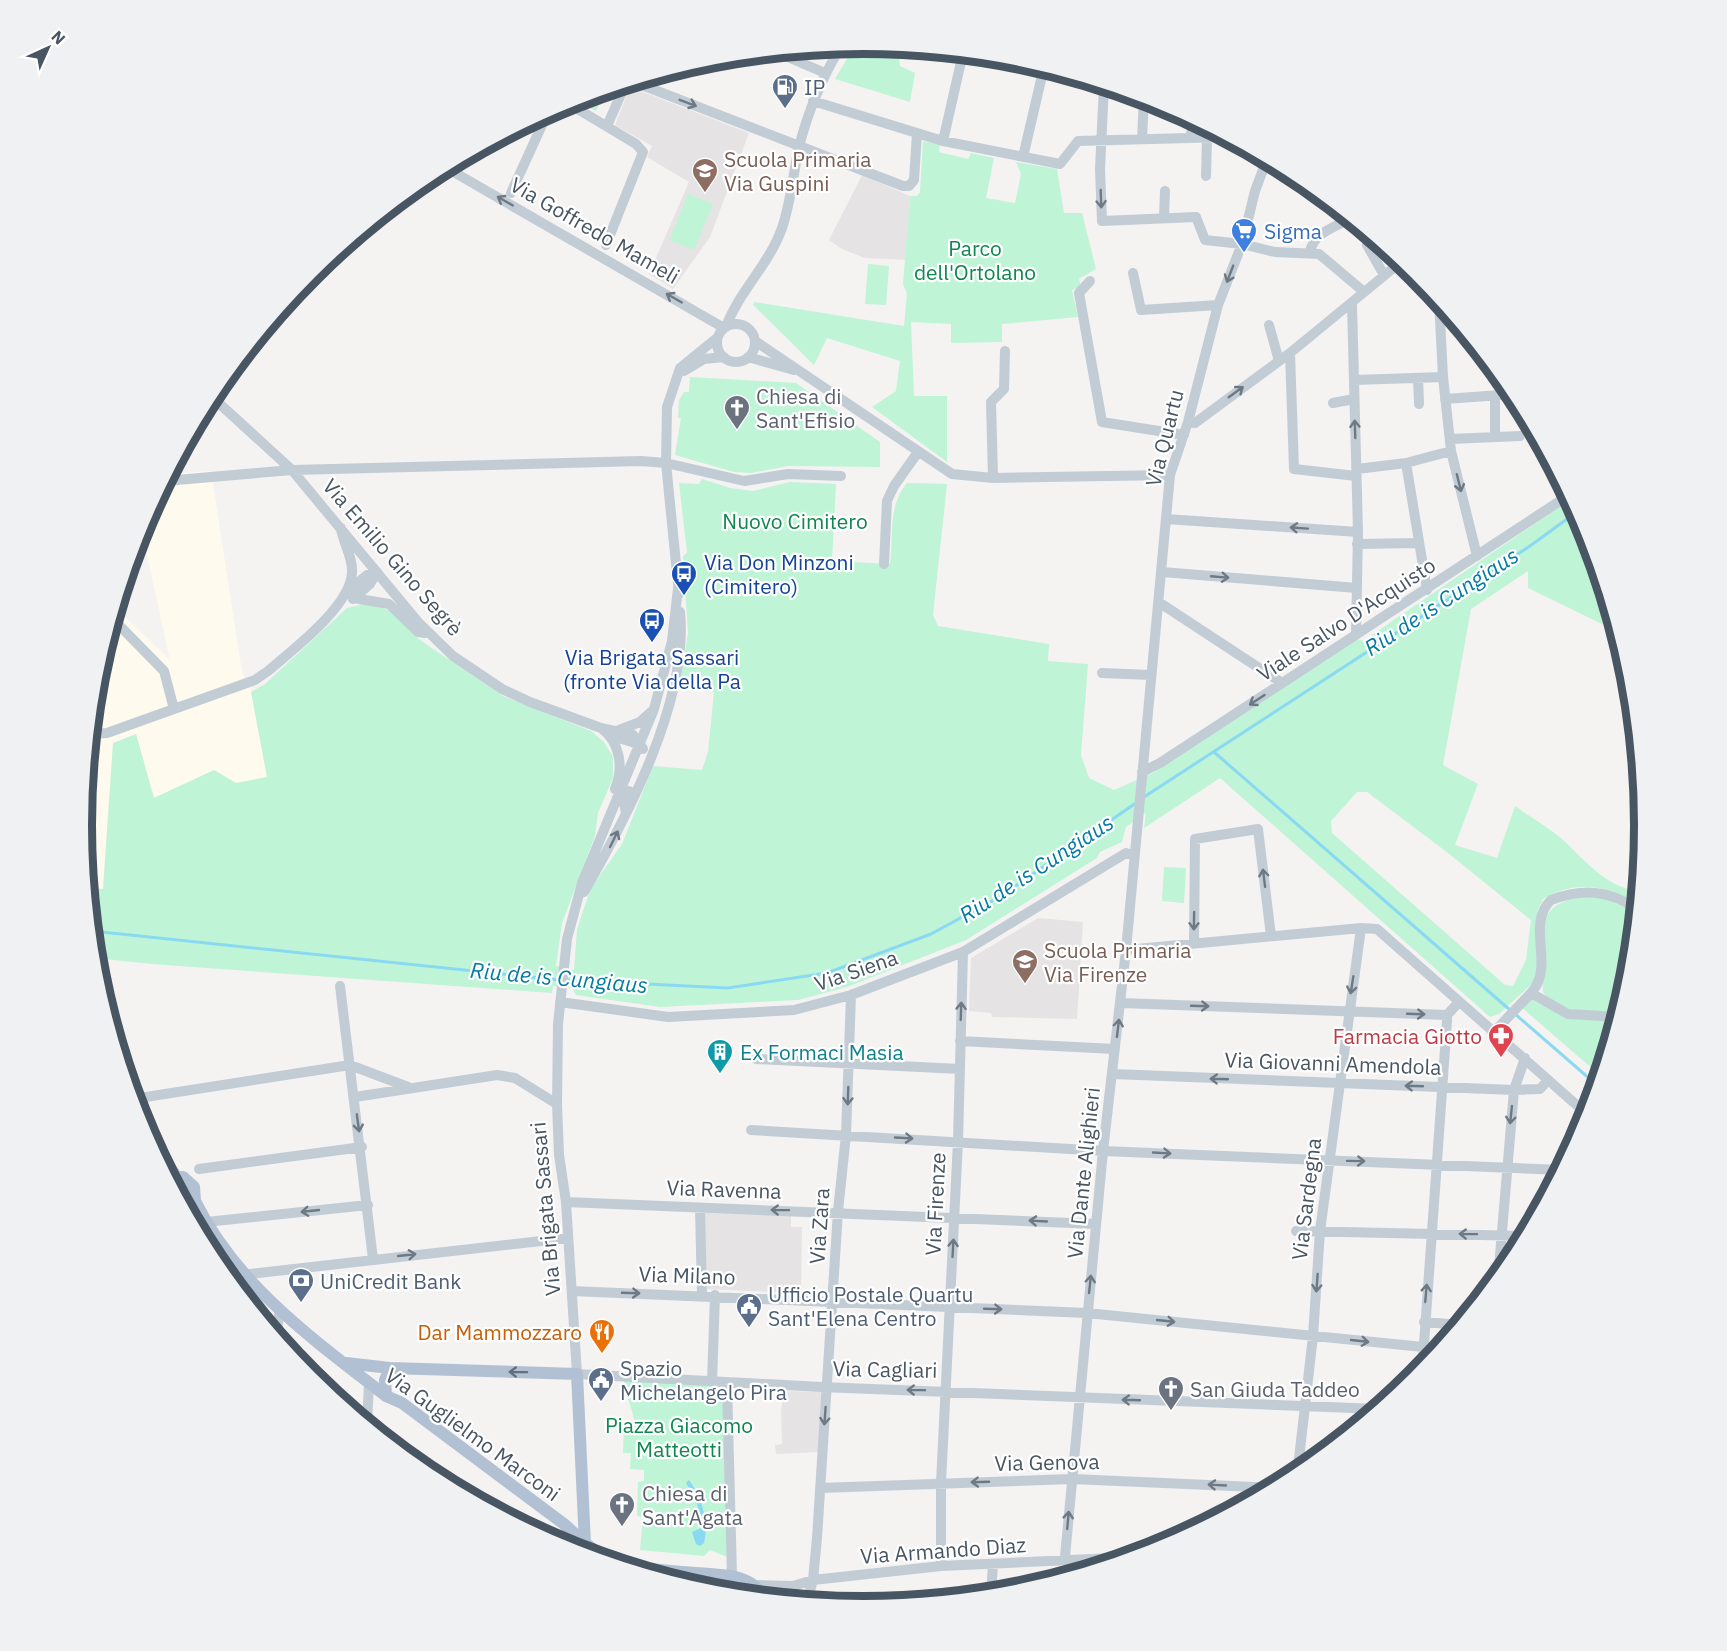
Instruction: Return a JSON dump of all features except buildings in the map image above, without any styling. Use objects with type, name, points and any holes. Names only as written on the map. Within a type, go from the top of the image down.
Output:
[{"type":"main road","name":"Via Guglielmo Marconi","points":[[177,1177],[183,1177],[194,1187],[190,1202]]},
{"type":"main road","name":"Via Guglielmo Marconi","points":[[197,1214],[205,1221],[246,1278],[280,1310],[386,1396],[402,1403],[558,1520],[578,1542]]},
{"type":"main road","name":"Via Cagliari","points":[[345,1363],[390,1368],[577,1374]]},
{"type":"main road","points":[[386,1396],[385,1380],[390,1368]]},
{"type":"main road","name":"Via Brigata Sassari","points":[[577,1374],[585,1544]]},
{"type":"main road","points":[[558,1520],[575,1514],[583,1507]]},
{"type":"main road","name":"Via Guglielmo Marconi","points":[[673,1573],[732,1576],[756,1586]]},
{"type":"main road","points":[[756,1586],[758,1589]]},
{"type":"street","points":[[724,357],[718,346],[723,331],[741,294],[771,252],[782,227],[800,145],[813,101],[836,55]]},
{"type":"street","points":[[793,58],[825,73]]},
{"type":"street","points":[[943,141],[961,61]]},
{"type":"street","points":[[1023,158],[1042,75]]},
{"type":"street","points":[[645,86],[903,186],[909,186],[914,180],[918,134]]},
{"type":"street","points":[[607,126],[621,93]]},
{"type":"street","points":[[1104,93],[1100,169],[1102,220],[1196,217],[1205,240],[1242,243],[1275,252],[1310,252],[1326,259],[1363,291]]},
{"type":"street","points":[[813,101],[943,141],[1060,164],[1078,141],[1211,137]]},
{"type":"street","points":[[1142,140],[1144,107]]},
{"type":"street","points":[[578,109],[636,144],[643,152],[606,245]]},
{"type":"street","points":[[511,193],[542,125]]},
{"type":"street","points":[[1190,138],[1192,128]]},
{"type":"street","points":[[1206,176],[1207,137]]},
{"type":"street","name":"Via Quartu","points":[[1141,776],[1160,603],[1170,475],[1188,422],[1218,305],[1242,243],[1265,167]]},
{"type":"street","name":"Via Goffredo Mameli","points":[[454,172],[723,331]]},
{"type":"street","points":[[1164,217],[1165,191]]},
{"type":"street","points":[[1310,252],[1315,239],[1344,222]]},
{"type":"street","points":[[1370,243],[1367,245],[1384,275]]},
{"type":"street","points":[[1188,422],[1195,423],[1290,353],[1352,305],[1363,291],[1395,267]]},
{"type":"street","points":[[1132,273],[1142,310],[1218,305]]},
{"type":"street","points":[[1090,281],[1078,293],[1102,422],[1184,435]]},
{"type":"street","points":[[741,294],[745,326],[755,341],[952,474],[993,478],[1170,475]]},
{"type":"street","points":[[1352,305],[1357,538],[1356,634]]},
{"type":"street","points":[[1440,312],[1443,378],[1451,451],[1477,556]]},
{"type":"street","points":[[676,643],[678,588],[666,463],[666,407],[676,377],[691,357],[734,324],[745,326]]},
{"type":"street","points":[[1269,325],[1279,361]]},
{"type":"street","points":[[748,357],[755,341]]},
{"type":"street","points":[[993,478],[991,402],[1004,389],[1005,351]]},
{"type":"street","points":[[1290,353],[1294,469],[1356,472],[1406,463],[1451,451]]},
{"type":"street","points":[[676,377],[704,359],[724,357],[736,361],[748,357],[798,371]]},
{"type":"street","points":[[1418,378],[1419,404]]},
{"type":"street","points":[[1354,380],[1443,378]]},
{"type":"street","points":[[1445,399],[1504,396]]},
{"type":"street","points":[[1495,398],[1495,437]]},
{"type":"street","points":[[1333,403],[1354,399]]},
{"type":"street","name":"Via Emilio Gino Segrè","points":[[218,403],[292,470],[430,635],[453,656],[502,689],[614,732]]},
{"type":"street","points":[[1450,439],[1520,436]]},
{"type":"street","points":[[884,564],[887,501],[894,486],[918,453]]},
{"type":"street","points":[[174,480],[292,470],[641,461],[666,463],[744,481],[788,474],[841,476]]},
{"type":"street","points":[[1406,463],[1427,590]]},
{"type":"street","name":"Viale Salvo D'Acquisto","points":[[1141,776],[1562,500]]},
{"type":"street","points":[[1166,519],[1419,543]]},
{"type":"street","points":[[341,527],[342,540],[352,564],[352,594]]},
{"type":"street","points":[[98,734],[107,733],[255,680],[284,657],[352,594],[367,575],[377,572]]},
{"type":"street","points":[[1162,572],[1357,588]]},
{"type":"street","points":[[352,594],[389,604],[418,632],[430,635]]},
{"type":"street","points":[[1160,603],[1282,683]]},
{"type":"street","points":[[118,625],[164,671],[174,709]]},
{"type":"street","name":"Via Brigata Sassari","points":[[575,909],[626,813],[664,722],[675,684],[676,643]]},
{"type":"street","name":"Via Brigata Sassari","points":[[577,1374],[566,1202],[559,1155],[557,1104],[561,988],[582,883],[641,745],[676,643]]},
{"type":"street","points":[[1102,673],[1151,675]]},
{"type":"street","points":[[614,732],[641,745],[647,745],[667,689],[675,684]]},
{"type":"street","points":[[614,732],[640,722],[654,710]]},
{"type":"street","points":[[614,732],[621,770],[611,799],[614,808]]},
{"type":"street","points":[[626,813],[624,803],[645,752],[641,745]]},
{"type":"street","name":"Via Dante Alighieri","points":[[1063,1571],[1103,1150],[1121,1004],[1141,776]]},
{"type":"street","points":[[1194,943],[1195,839],[1258,829],[1271,936]]},
{"type":"street","name":"Via Siena","points":[[560,1002],[668,1017],[794,1010],[851,995],[963,952],[1126,853],[1134,855]]},
{"type":"street","points":[[1494,1032],[1517,1005],[1531,993],[1541,978],[1541,916],[1546,906],[1559,897],[1594,891],[1621,898],[1630,904]]},
{"type":"street","name":"Via Sardegna","points":[[1299,1462],[1313,1336],[1320,1231],[1347,1012],[1361,928]]},
{"type":"street","points":[[1126,950],[1377,928],[1581,1109]]},
{"type":"street","name":"Via Firenze","points":[[941,1566],[941,1483],[958,1141],[963,952]]},
{"type":"street","points":[[340,986],[362,1147],[373,1259]]},
{"type":"street","points":[[1531,993],[1568,1014],[1611,1017]]},
{"type":"street","name":"Via Zara","points":[[808,1594],[813,1580],[834,1303],[838,1211],[846,1135],[851,995]]},
{"type":"street","points":[[1423,1357],[1434,1163],[1447,1015],[1459,1002]]},
{"type":"street","points":[[1121,1004],[1447,1015]]},
{"type":"street","points":[[960,1041],[1115,1049]]},
{"type":"street","points":[[1500,1262],[1514,1090],[1524,1058]]},
{"type":"street","points":[[756,1059],[960,1070]]},
{"type":"street","points":[[142,1098],[350,1065],[408,1087]]},
{"type":"street","name":"Via Giovanni Amendola","points":[[1113,1074],[1514,1090],[1540,1089],[1548,1080]]},
{"type":"street","points":[[355,1097],[497,1075],[515,1078],[557,1104]]},
{"type":"street","points":[[751,1130],[1103,1150],[1554,1170]]},
{"type":"street","points":[[199,1169],[362,1147]]},
{"type":"street","name":"Via Ravenna","points":[[566,1202],[700,1209],[838,1211],[1096,1224]]},
{"type":"street","points":[[205,1221],[368,1205]]},
{"type":"street","points":[[700,1209],[702,1295]]},
{"type":"street","points":[[1296,1231],[1517,1236]]},
{"type":"street","points":[[246,1278],[250,1274],[568,1238]]},
{"type":"street","name":"Via Milano","points":[[572,1291],[715,1295],[834,1303],[1087,1313],[1423,1347]]},
{"type":"street","points":[[712,1382],[715,1295]]},
{"type":"street","points":[[277,1327],[280,1310]]},
{"type":"street","points":[[1424,1322],[1453,1324]]},
{"type":"street","name":"Via Cagliari","points":[[577,1374],[727,1383],[1369,1409]]},
{"type":"street","points":[[367,1416],[369,1383]]},
{"type":"street","points":[[727,1383],[732,1576]]},
{"type":"street","name":"Via Genova","points":[[820,1488],[1072,1479],[1260,1487]]},
{"type":"street","name":"Via Armando Diaz","points":[[756,1586],[791,1586],[813,1580],[941,1566],[1102,1559]]},
{"type":"street","points":[[992,1586],[993,1564]]},
{"type":"street","name":"Via Zara","points":[[791,1586],[801,1594]]},
{"type":"shaded area","name":"Scuola Primaria Via Guspini","points":[[635,89],[749,133],[710,237],[673,289],[649,274],[689,182],[647,157],[652,146],[615,125],[628,91]]},
{"type":"shaded area","points":[[862,175],[910,196],[905,260],[865,258],[842,249],[829,240]]},
{"type":"shaded area","points":[[211,471],[242,672],[251,690],[267,777],[236,783],[214,770],[154,798],[136,734],[113,743],[103,890],[95,889],[92,826],[94,775],[107,675],[122,614],[170,660],[145,546],[178,473]]},
{"type":"shaded area","name":"Scuola Primaria Via Firenze","points":[[1038,918],[1083,922],[1077,1019],[992,1017],[991,1013],[969,1011],[971,958]]},
{"type":"shaded area","points":[[704,1213],[791,1216],[791,1227],[802,1227],[801,1297],[798,1293],[705,1289]]},
{"type":"shaded area","points":[[784,1391],[823,1392],[819,1452],[776,1454],[775,1445],[782,1444],[781,1411]]},
{"type":"green space","points":[[849,55],[889,55],[899,58],[900,66],[915,73],[910,102],[835,79]]},
{"type":"green space","points":[[601,101],[596,111],[587,106]]},
{"type":"green space","name":"Parco dell'Ortolano","points":[[923,141],[940,144],[939,152],[968,159],[971,153],[994,158],[986,198],[1015,203],[1021,174],[1016,162],[1057,169],[1064,213],[1082,213],[1096,269],[1079,279],[1081,287],[1072,290],[1078,317],[1002,324],[1002,342],[951,343],[951,324],[911,322],[914,396],[947,396],[947,462],[872,407],[896,391],[900,361],[827,338],[814,365],[753,305],[754,302],[904,326],[907,294],[903,284],[910,196],[917,196],[920,192]]},
{"type":"green space","points":[[688,194],[713,204],[694,250],[669,240]]},
{"type":"green space","points":[[868,264],[889,266],[886,305],[865,304]]},
{"type":"green space","points":[[690,377],[796,383],[880,442],[880,467],[788,466],[751,473],[734,472],[675,455],[681,418],[678,418],[679,400],[684,392],[689,392]]},
{"type":"green space","name":"Nuovo Cimitero","points":[[702,479],[730,488],[753,491],[790,482],[836,484],[832,561],[890,564],[896,502],[907,483],[947,484],[933,615],[938,626],[1049,644],[1048,661],[1088,664],[1081,755],[1089,778],[1114,790],[1153,773],[1356,638],[1363,641],[1564,504],[1594,578],[1608,627],[1528,588],[1528,571],[1471,609],[1443,765],[1478,784],[1455,845],[1497,858],[1515,806],[1562,839],[1606,879],[1632,890],[1631,900],[1615,893],[1592,887],[1568,889],[1543,899],[1537,912],[1538,958],[1535,981],[1499,1014],[1490,1017],[1220,778],[1144,828],[1146,813],[1126,827],[1122,842],[1100,852],[1097,858],[966,940],[847,987],[798,1000],[660,1007],[576,995],[572,988],[553,986],[552,993],[104,959],[95,888],[103,889],[113,743],[136,734],[154,798],[214,770],[236,783],[267,777],[251,692],[265,684],[347,608],[369,603],[393,612],[420,640],[503,696],[591,731],[604,742],[613,757],[613,778],[598,813],[595,836],[562,923],[556,966],[574,970],[577,930],[591,888],[622,844],[653,766],[702,770],[708,752],[714,692],[680,685],[688,633],[683,556],[687,553],[679,483],[699,484]],"holes":[[[1357,792],[1367,792],[1531,920],[1526,960],[1513,986],[1505,985],[1332,833],[1331,821]]]},
{"type":"green space","points":[[1164,867],[1186,868],[1184,903],[1162,901]]},
{"type":"green space","points":[[1603,896],[1630,909],[1620,976],[1612,1013],[1569,1009],[1551,1001],[1543,992],[1546,968],[1544,923],[1554,907],[1562,902],[1582,897]]},
{"type":"green space","points":[[1532,999],[1542,1005],[1610,1019],[1595,1071],[1521,1007]]},
{"type":"green space","name":"Piazza Giacomo Matteotti","points":[[624,1378],[724,1384],[727,1557],[710,1550],[704,1556],[640,1550],[643,1517],[637,1516],[638,1482],[644,1481],[644,1470],[630,1469],[631,1453],[623,1453],[624,1424],[634,1424]]},
{"type":"green space","points":[[773,1591],[792,1591],[794,1593]]},
{"type":"water","points":[[689,1480],[701,1502],[705,1518],[704,1543],[700,1546],[696,1544],[692,1532],[701,1528],[697,1502],[686,1483]]},
{"type":"waterway","name":"Riu de is Cungiaus","points":[[1144,797],[1530,546],[1570,517]]},
{"type":"waterway","points":[[1214,752],[1510,1010]]},
{"type":"waterway","name":"Riu de is Cungiaus","points":[[565,980],[728,988],[827,973],[931,934],[1001,896],[1136,803]]},
{"type":"waterway","name":"Riu de is Cungiaus","points":[[100,932],[559,980]]},
{"type":"waterway","points":[[1515,1014],[1591,1080]]},
{"type":"place","name":"IP","points":[[785,110]]},
{"type":"place","name":"Scuola Primaria Via Guspini","points":[[705,194]]},
{"type":"place","name":"Sigma","points":[[1244,254]]},
{"type":"place","name":"Chiesa di Sant'Efisio","points":[[737,431]]},
{"type":"place","name":"Via Don Minzoni (Cimitero)","points":[[684,597]]},
{"type":"place","name":"Via Brigata Sassari (fronte Via della Pa","points":[[652,644]]},
{"type":"place","name":"Scuola Primaria Via Firenze","points":[[1025,985]]},
{"type":"place","name":"Farmacia Giotto","points":[[1501,1059]]},
{"type":"place","name":"Ex Formaci Masia","points":[[720,1075]]},
{"type":"place","name":"UniCredit Bank","points":[[301,1304]]},
{"type":"place","name":"Ufficio Postale Quartu Sant'Elena Centro","points":[[749,1329]]},
{"type":"place","name":"Dar Mammozzaro","points":[[602,1355]]},
{"type":"place","name":"Spazio Michelangelo Pira","points":[[601,1403]]},
{"type":"place","name":"San Giuda Taddeo","points":[[1171,1412]]},
{"type":"place","name":"Chiesa di Sant'Agata","points":[[622,1528]]}]
